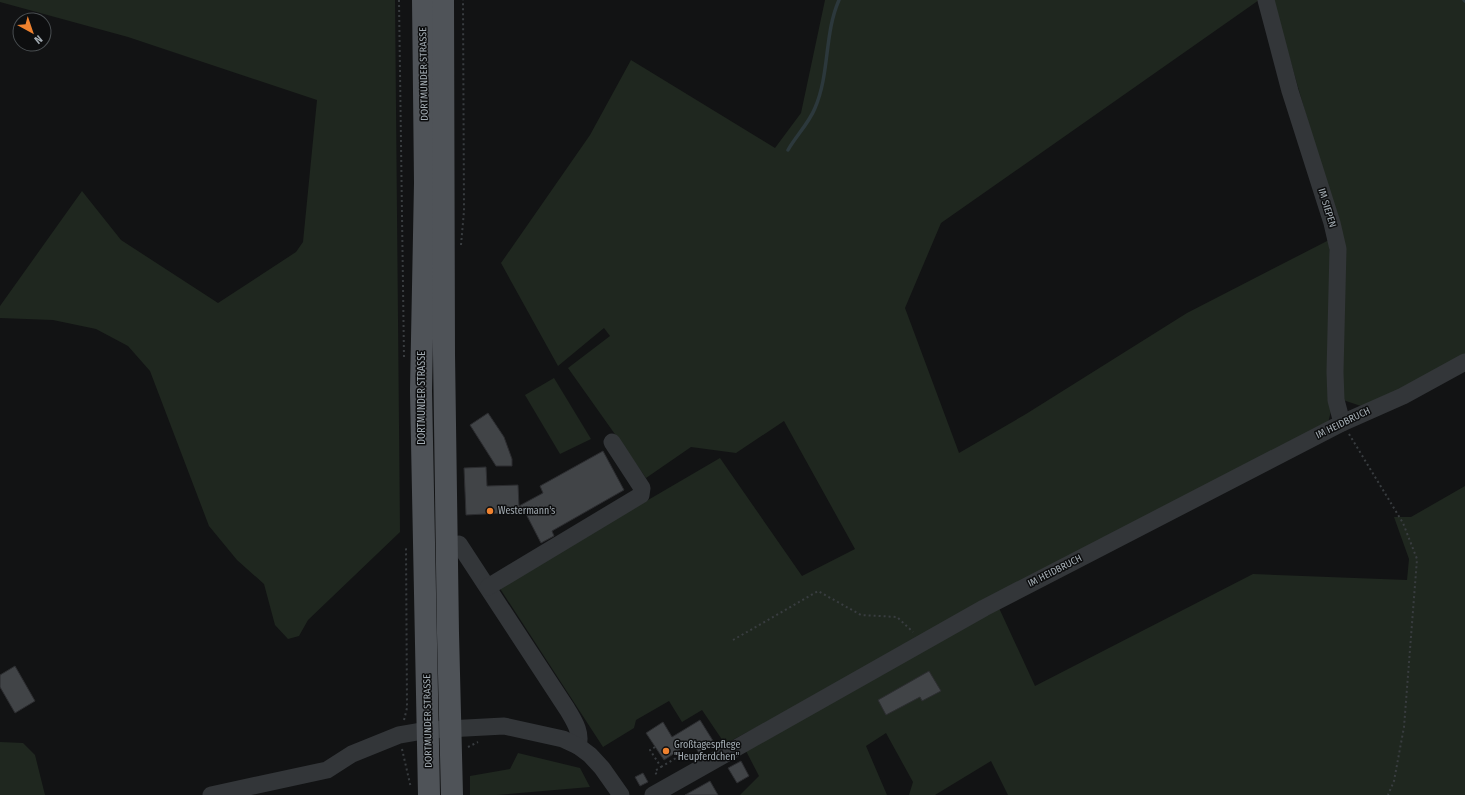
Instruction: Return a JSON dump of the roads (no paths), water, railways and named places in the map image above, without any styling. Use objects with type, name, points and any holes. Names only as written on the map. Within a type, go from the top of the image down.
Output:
[{"type":"main road","name":"DORTMUNDER STRASSE","points":[[423,0],[425,183],[421,391],[429,795]]},
{"type":"main road","name":"DORTMUNDER STRASSE","points":[[443,0],[444,362],[452,795]]},
{"type":"street","name":"IM SIEPEN","points":[[1266,0],[1290,91],[1332,223],[1338,249],[1335,372],[1336,400],[1342,423]]},
{"type":"street","name":"IM HEIDBRUCH","points":[[653,795],[984,608],[1342,423],[1403,396],[1465,362]]},
{"type":"street","points":[[488,587],[641,495],[642,488],[612,442]]},
{"type":"street","points":[[459,544],[567,709],[577,727],[580,738],[578,746]]},
{"type":"street","points":[[211,795],[327,770],[352,754],[399,735],[428,730],[504,726],[563,739],[578,746],[590,755],[602,768],[620,795]]},
{"type":"waterway","points":[[788,150],[809,119],[820,95],[831,26],[839,0]]},
{"type":"place","name":"Westermann's","points":[[490,511]]},
{"type":"place","name":"Großtagespflege \"Heupferdchen\"","points":[[666,751]]}]
